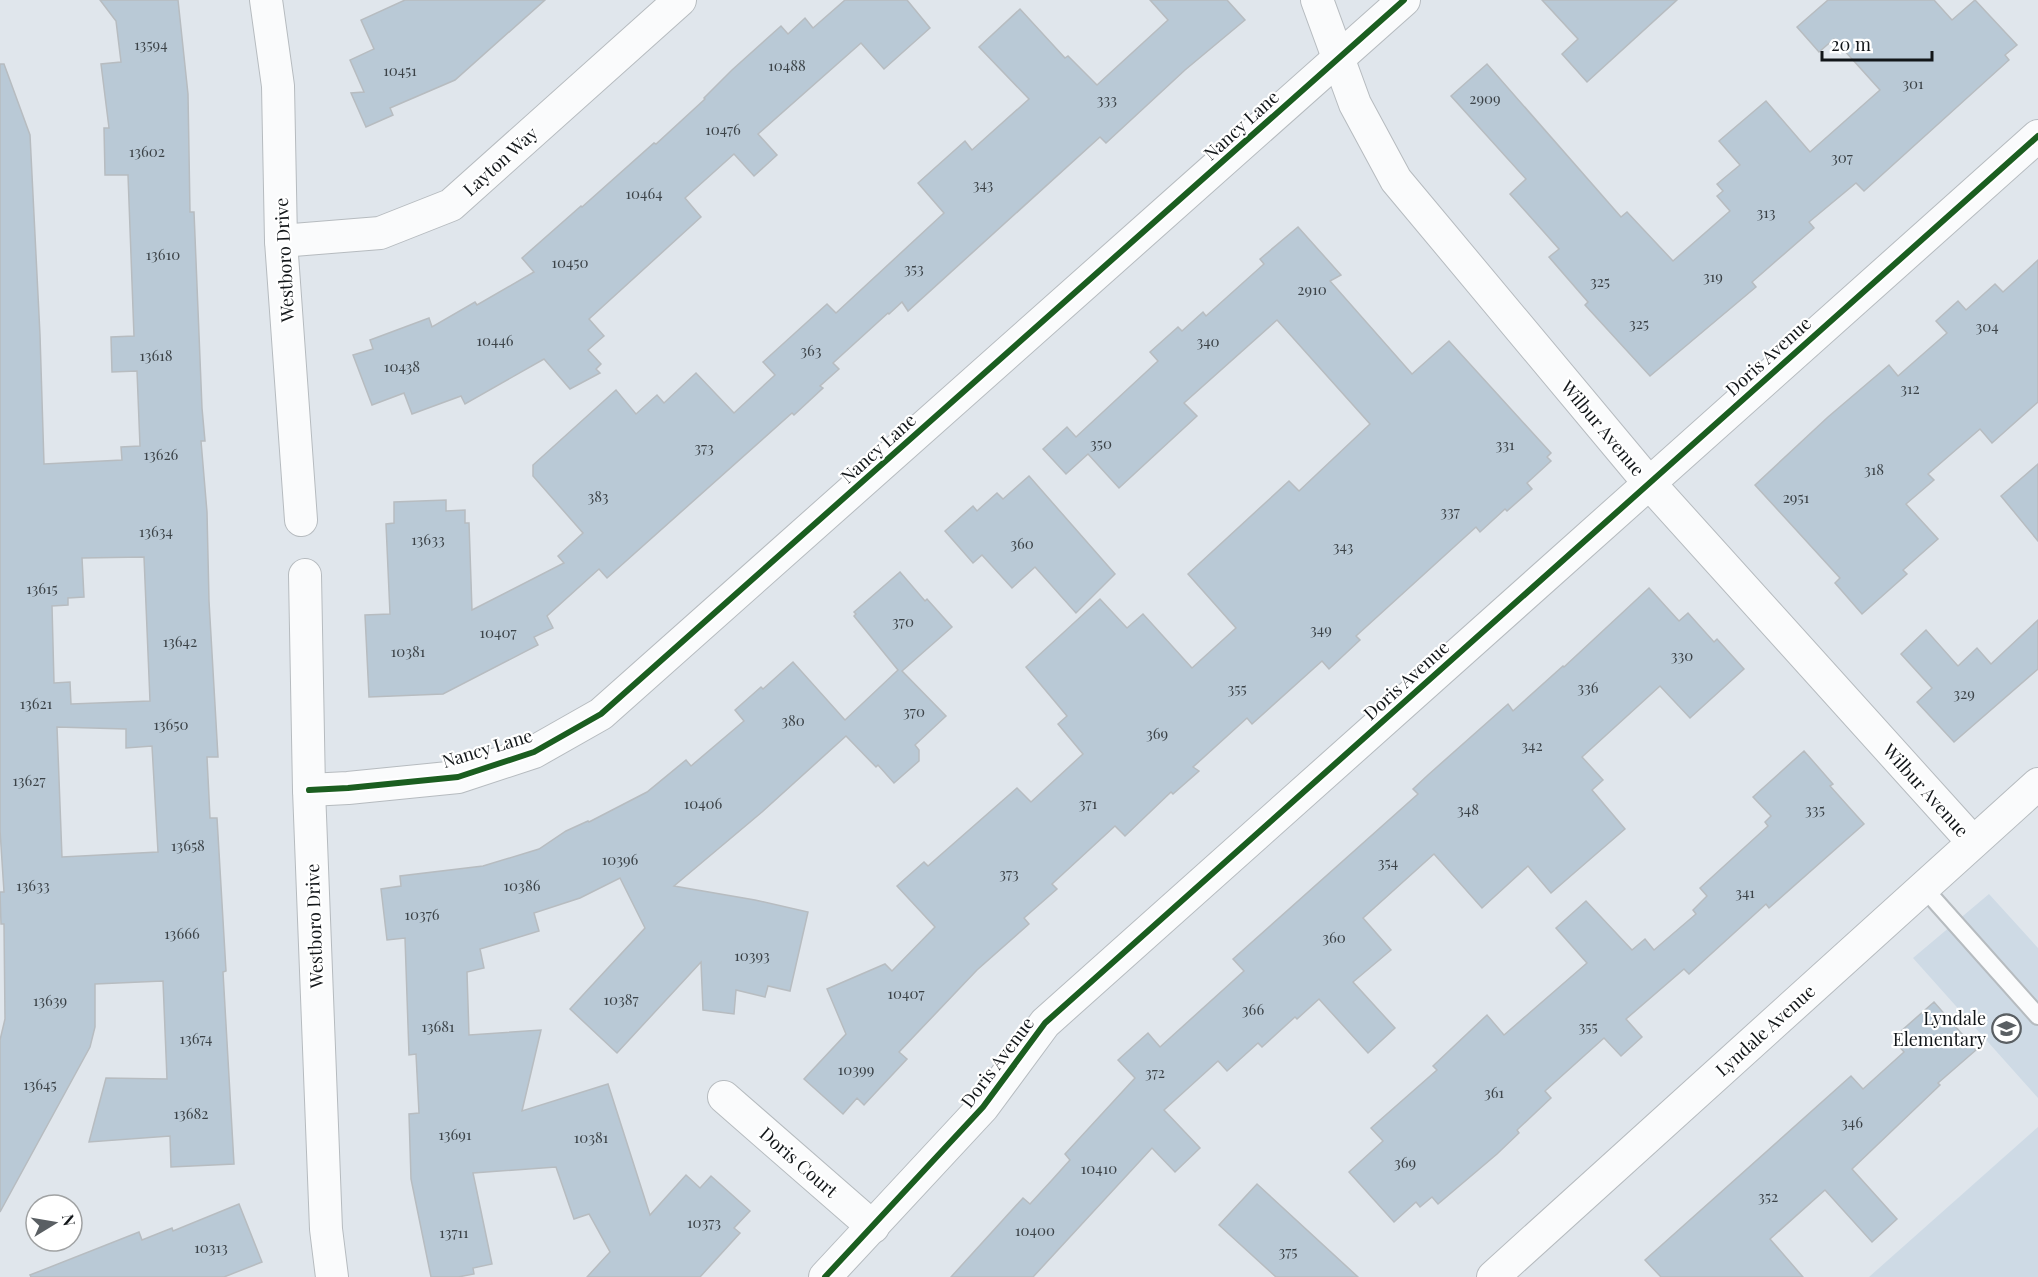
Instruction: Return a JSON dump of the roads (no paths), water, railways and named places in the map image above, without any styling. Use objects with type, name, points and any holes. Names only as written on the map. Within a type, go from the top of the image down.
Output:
[{"type":"street","name":"Westboro Drive","points":[[266,0],[278,86],[281,241],[302,520]]},
{"type":"street","name":"Layton Way","points":[[281,241],[380,233],[451,205],[680,0]]},
{"type":"street","name":"Wilbur Avenue","points":[[1317,0],[1355,104],[1396,180],[1649,483],[1973,842]]},
{"type":"street","name":"Nancy Lane","points":[[309,790],[458,777],[534,752],[601,714],[1404,0]]},
{"type":"street","name":"Doris Avenue","points":[[825,1277],[983,1107],[1045,1023],[2038,136]]},
{"type":"street","name":"Westboro Drive","points":[[305,575],[309,790],[326,1229],[332,1277]]},
{"type":"street","name":"Lyndale Avenue","points":[[1493,1277],[2038,784]]},
{"type":"street","name":"Doris Court","points":[[724,1097],[873,1227]]},
{"type":"lane","points":[[1923,887],[2038,1016]]},
{"type":"place","name":"Lyndale Elementary","points":[[2007,1028]]}]
